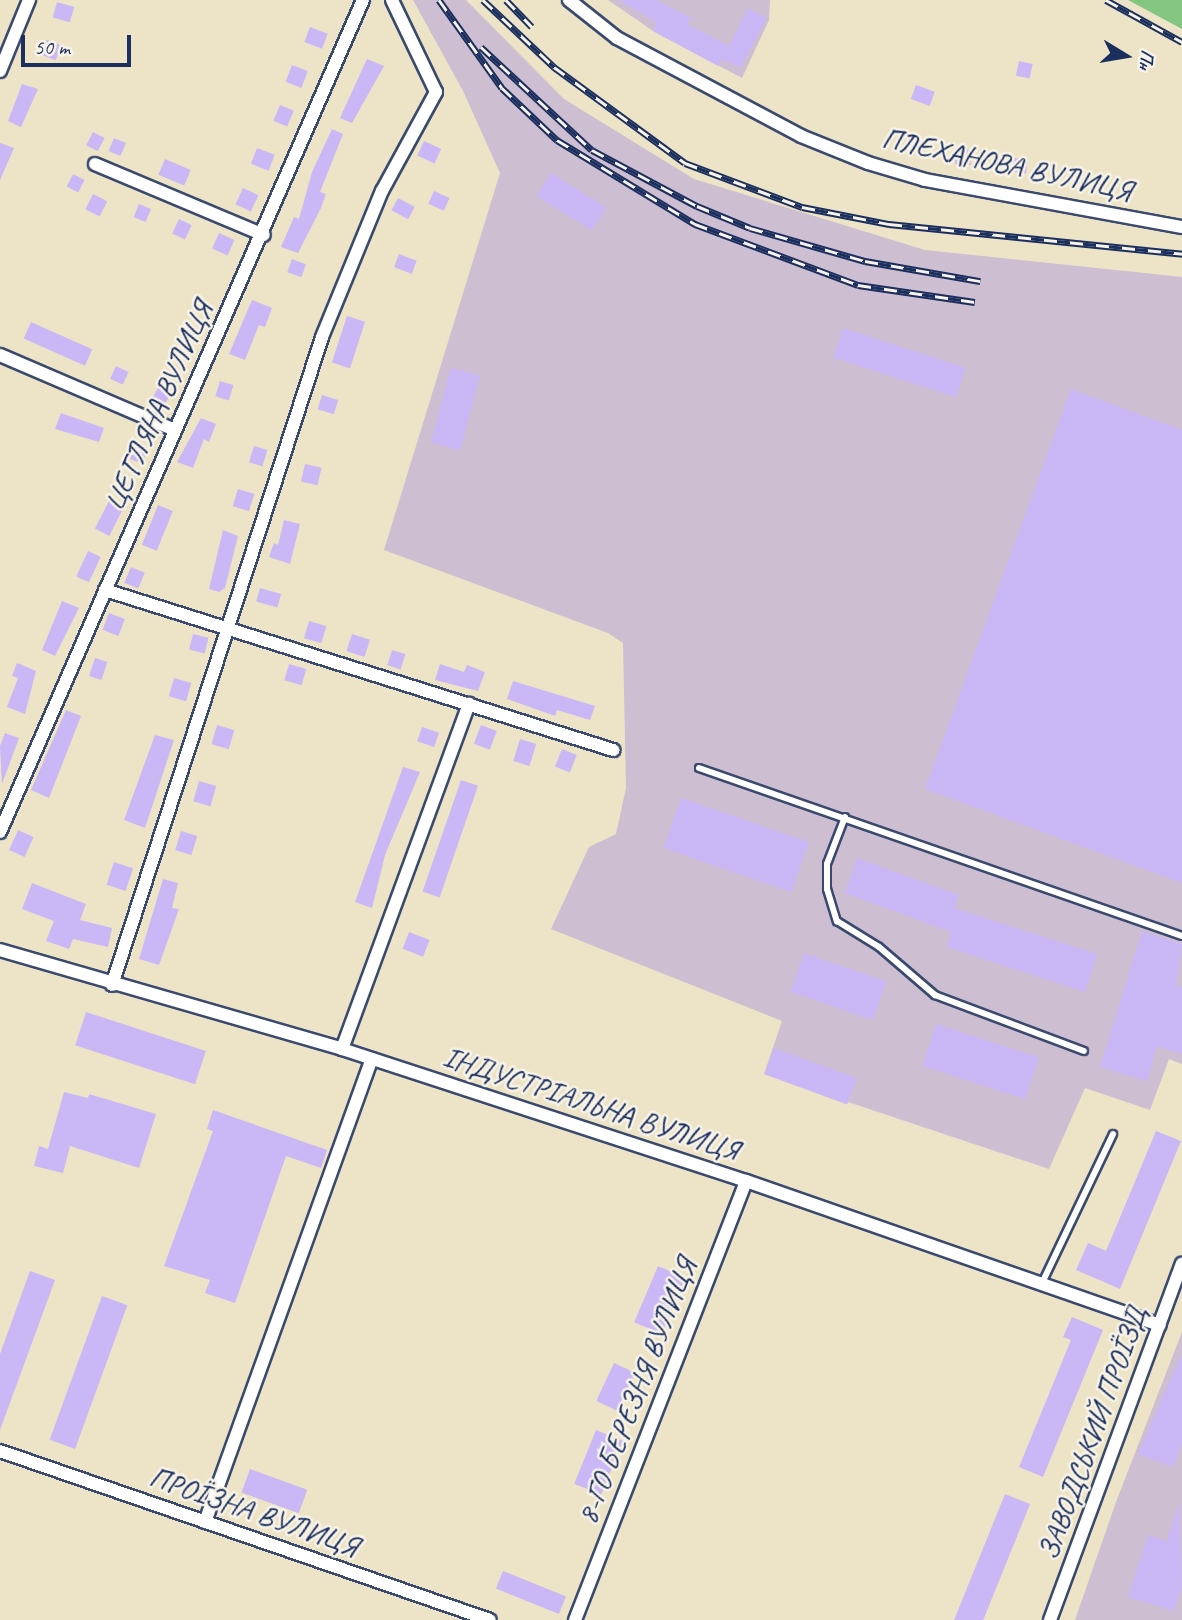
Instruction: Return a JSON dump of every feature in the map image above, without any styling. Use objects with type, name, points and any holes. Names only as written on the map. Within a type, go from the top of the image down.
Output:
[{"type":"street","points":[[0,71],[29,0]]},
{"type":"street","name":"ЦЕГЛЯНА ВУЛИЦЯ","points":[[0,832],[175,430],[264,235],[363,0]]},
{"type":"street","points":[[112,985],[322,337],[382,191],[436,92],[392,0]]},
{"type":"street","name":"ПЛЕХАНОВА ВУЛИЦЯ","points":[[569,0],[617,38],[801,136],[868,163],[925,180],[1182,227]]},
{"type":"street","points":[[95,164],[264,235]]},
{"type":"street","points":[[0,355],[175,430]]},
{"type":"street","points":[[105,590],[227,632],[613,750]]},
{"type":"street","points":[[342,1049],[469,704]]},
{"type":"street","name":"ІНДУСТРІАЛЬНА ВУЛИЦЯ","points":[[0,950],[112,985],[342,1049],[746,1181],[1160,1325]]},
{"type":"street","points":[[205,1522],[372,1059]]},
{"type":"street","name":"8-ГО БЕРЕЗНЯ ВУЛИЦЯ","points":[[575,1620],[746,1181]]},
{"type":"street","name":"ЗАВОДСЬКИЙ ПРОЇЗД","points":[[1050,1620],[1182,1264]]},
{"type":"street","name":"ПРОЇЗНА ВУЛИЦЯ","points":[[0,1451],[490,1620]]},
{"type":"lane","points":[[699,768],[1182,936]]},
{"type":"lane","points":[[845,817],[827,864],[827,889],[837,921],[879,947],[935,995],[1084,1051]]},
{"type":"lane","points":[[1042,1283],[1113,1134]]},
{"type":"shaded area","points":[[413,0],[466,0],[564,99],[694,179],[925,250],[1182,277],[1182,1064],[1169,1059],[1150,1110],[1085,1088],[1049,1169],[764,1074],[782,1021],[551,929],[589,847],[616,834],[626,788],[623,643],[608,633],[384,550],[500,173],[463,91]]},
{"type":"shaded area","points":[[608,0],[770,0],[769,20],[742,78],[653,31]]},
{"type":"shaded area","points":[[1182,1332],[1182,1620],[1075,1620],[1116,1502]]},
{"type":"green space","points":[[1128,0],[1182,0],[1182,29]]},
{"type":"building","points":[[619,0],[656,0],[691,18],[687,24],[729,46],[748,8],[767,18],[740,68],[722,59],[718,66],[653,31],[657,23]]},
{"type":"building","points":[[57,2],[74,7],[70,22],[53,17]]},
{"type":"building","points":[[310,27],[328,34],[322,49],[304,42]]},
{"type":"building","points":[[47,40],[61,45],[56,60],[42,55]]},
{"type":"building","points":[[367,59],[384,66],[352,123],[340,118]]},
{"type":"building","points":[[1019,61],[1033,64],[1030,79],[1016,76]]},
{"type":"building","points":[[292,65],[308,71],[301,88],[286,82]]},
{"type":"building","points":[[22,84],[38,89],[21,127],[8,121]]},
{"type":"building","points":[[916,85],[935,92],[930,106],[911,99]]},
{"type":"building","points":[[280,105],[294,111],[287,127],[273,121]]},
{"type":"building","points":[[332,129],[343,134],[320,192],[326,194],[321,208],[298,253],[281,247],[294,217],[299,219],[312,172]]},
{"type":"building","points":[[93,132],[105,138],[98,151],[86,145]]},
{"type":"building","points":[[114,138],[126,143],[120,156],[109,151]]},
{"type":"building","points":[[424,141],[441,149],[434,164],[417,156]]},
{"type":"building","points":[[0,143],[14,148],[0,180]]},
{"type":"building","points":[[257,148],[275,155],[269,171],[251,164]]},
{"type":"building","points":[[956,149],[972,150],[971,165],[955,164]]},
{"type":"building","points":[[1014,158],[1028,160],[1026,174],[1012,172]]},
{"type":"building","points":[[165,159],[191,170],[184,186],[158,175]]},
{"type":"building","points":[[551,173],[606,207],[592,230],[537,196]]},
{"type":"building","points":[[73,174],[85,180],[78,192],[67,186]]},
{"type":"building","points":[[243,188],[258,195],[251,211],[235,204]]},
{"type":"building","points":[[434,191],[450,198],[444,211],[428,204]]},
{"type":"building","points":[[93,194],[107,201],[100,216],[85,209]]},
{"type":"building","points":[[398,198],[415,207],[408,219],[391,210]]},
{"type":"building","points":[[139,204],[151,209],[145,222],[134,217]]},
{"type":"building","points":[[179,219],[192,225],[185,239],[172,234]]},
{"type":"building","points":[[219,233],[235,240],[228,255],[212,249]]},
{"type":"building","points":[[399,254],[417,261],[412,274],[394,267]]},
{"type":"building","points":[[292,259],[306,264],[301,277],[287,272]]},
{"type":"building","points":[[252,300],[272,308],[265,327],[259,325],[245,360],[229,354]]},
{"type":"building","points":[[347,316],[365,322],[350,368],[332,363]]},
{"type":"building","points":[[31,322],[92,349],[85,366],[24,338]]},
{"type":"building","points":[[843,328],[966,368],[956,397],[833,357]]},
{"type":"building","points":[[116,366],[129,372],[123,385],[110,379]]},
{"type":"building","points":[[451,368],[480,376],[460,450],[431,442]]},
{"type":"building","points":[[220,381],[233,385],[229,400],[215,396]]},
{"type":"building","points":[[158,388],[170,395],[164,405],[152,398]]},
{"type":"building","points":[[1071,389],[1182,430],[1182,883],[925,789]]},
{"type":"building","points":[[322,395],[338,400],[334,414],[318,409]]},
{"type":"building","points":[[61,413],[104,428],[99,442],[55,429]]},
{"type":"building","points":[[201,418],[216,424],[209,442],[204,439],[193,468],[177,462]]},
{"type":"building","points":[[135,444],[147,448],[142,463],[130,459]]},
{"type":"building","points":[[254,446],[267,450],[262,466],[249,462]]},
{"type":"building","points":[[305,464],[322,468],[318,485],[301,482]]},
{"type":"building","points":[[238,489],[254,494],[249,511],[233,506]]},
{"type":"building","points":[[109,501],[123,508],[109,536],[95,529]]},
{"type":"building","points":[[158,505],[173,511],[157,551],[142,545]]},
{"type":"building","points":[[284,520],[300,524],[290,564],[269,557],[274,543],[278,545]]},
{"type":"building","points":[[223,530],[238,536],[225,588],[219,592],[209,589]]},
{"type":"building","points":[[88,551],[101,557],[89,582],[76,576]]},
{"type":"building","points":[[131,567],[145,573],[138,589],[124,583]]},
{"type":"building","points":[[260,588],[281,594],[277,608],[256,601]]},
{"type":"building","points":[[62,601],[79,608],[55,656],[42,650]]},
{"type":"building","points":[[109,613],[125,619],[118,636],[103,630]]},
{"type":"building","points":[[309,621],[326,626],[321,643],[304,638]]},
{"type":"building","points":[[193,634],[209,638],[205,653],[189,650]]},
{"type":"building","points":[[352,634],[370,640],[365,657],[346,651]]},
{"type":"building","points":[[392,650],[405,654],[401,669],[387,665]]},
{"type":"building","points":[[95,658],[107,662],[101,680],[89,676]]},
{"type":"building","points":[[17,663],[36,671],[25,714],[7,707],[18,678],[12,676]]},
{"type":"building","points":[[289,664],[306,669],[302,685],[284,680]]},
{"type":"building","points":[[440,664],[464,672],[467,665],[485,672],[478,691],[435,680]]},
{"type":"building","points":[[174,678],[191,683],[186,701],[169,696]]},
{"type":"building","points":[[513,681],[595,706],[590,720],[557,710],[555,716],[507,699]]},
{"type":"building","points":[[66,710],[81,716],[49,798],[31,790]]},
{"type":"building","points":[[217,725],[234,730],[229,749],[211,744]]},
{"type":"building","points":[[481,725],[497,731],[490,750],[474,744]]},
{"type":"building","points":[[422,727],[439,733],[434,747],[417,741]]},
{"type":"building","points":[[5,733],[19,738],[2,784],[0,746]]},
{"type":"building","points":[[155,735],[174,740],[145,828],[124,820]]},
{"type":"building","points":[[520,739],[536,744],[530,766],[513,761]]},
{"type":"building","points":[[562,749],[577,755],[570,773],[555,767]]},
{"type":"building","points":[[403,767],[420,772],[385,855],[372,908],[355,902]]},
{"type":"building","points":[[461,780],[478,786],[440,897],[423,892]]},
{"type":"building","points":[[199,781],[216,786],[211,806],[193,801]]},
{"type":"building","points":[[681,798],[809,842],[791,892],[664,848]]},
{"type":"building","points":[[18,830],[34,837],[25,857],[9,850]]},
{"type":"building","points":[[181,831],[197,836],[191,855],[175,850]]},
{"type":"building","points":[[857,858],[959,895],[954,908],[1097,954],[1085,992],[947,947],[951,932],[845,893]]},
{"type":"building","points":[[114,862],[133,868],[126,891],[107,885]]},
{"type":"building","points":[[163,879],[178,883],[172,908],[179,909],[159,965],[139,959]]},
{"type":"building","points":[[32,883],[86,904],[80,920],[112,928],[108,947],[73,939],[69,949],[46,941],[54,921],[22,909]]},
{"type":"building","points":[[1142,931],[1182,944],[1176,986],[1182,987],[1182,1054],[1157,1046],[1147,1081],[1100,1067]]},
{"type":"building","points":[[409,932],[430,940],[423,957],[403,949]]},
{"type":"building","points":[[804,953],[886,981],[873,1020],[791,992]]},
{"type":"building","points":[[86,1012],[206,1051],[195,1084],[75,1045]]},
{"type":"building","points":[[936,1024],[1039,1057],[1025,1099],[922,1066]]},
{"type":"building","points":[[774,1048],[857,1078],[847,1104],[764,1074]]},
{"type":"building","points":[[64,1092],[88,1098],[89,1094],[156,1114],[139,1168],[70,1146],[63,1173],[34,1166],[39,1146],[48,1149]]},
{"type":"building","points":[[213,1110],[327,1150],[321,1168],[286,1156],[235,1303],[205,1293],[210,1280],[164,1266],[213,1131],[207,1129]]},
{"type":"building","points":[[1156,1131],[1181,1141],[1120,1289],[1076,1270],[1088,1243],[1106,1251]]},
{"type":"building","points":[[658,1266],[686,1278],[662,1334],[634,1322]]},
{"type":"building","points":[[30,1271],[55,1280],[0,1430],[0,1354]]},
{"type":"building","points":[[102,1296],[127,1305],[75,1449],[50,1440]]},
{"type":"building","points":[[1072,1317],[1103,1330],[1043,1477],[1019,1467],[1071,1340],[1063,1337]]},
{"type":"building","points":[[1182,1354],[1182,1443],[1173,1467],[1138,1454]]},
{"type":"building","points":[[614,1363],[635,1373],[617,1411],[596,1401]]},
{"type":"building","points":[[596,1430],[623,1441],[601,1495],[574,1484]]},
{"type":"building","points":[[250,1469],[307,1490],[299,1513],[241,1492]]},
{"type":"building","points":[[1005,1494],[1030,1504],[983,1620],[954,1620]]},
{"type":"building","points":[[1179,1502],[1182,1586],[1174,1611],[1128,1597],[1148,1535],[1167,1541]]},
{"type":"building","points":[[503,1571],[566,1596],[559,1614],[496,1589]]},
{"type":"railway","points":[[439,0],[502,88],[557,140],[695,224],[858,285],[975,302]]},
{"type":"railway","points":[[483,0],[554,67],[685,163],[802,207],[889,224],[1182,254]]},
{"type":"railway","points":[[506,0],[532,27]]},
{"type":"railway","points":[[1106,0],[1182,42]]},
{"type":"railway","points":[[481,47],[592,150],[697,206],[750,228],[865,261],[980,281]]}]
